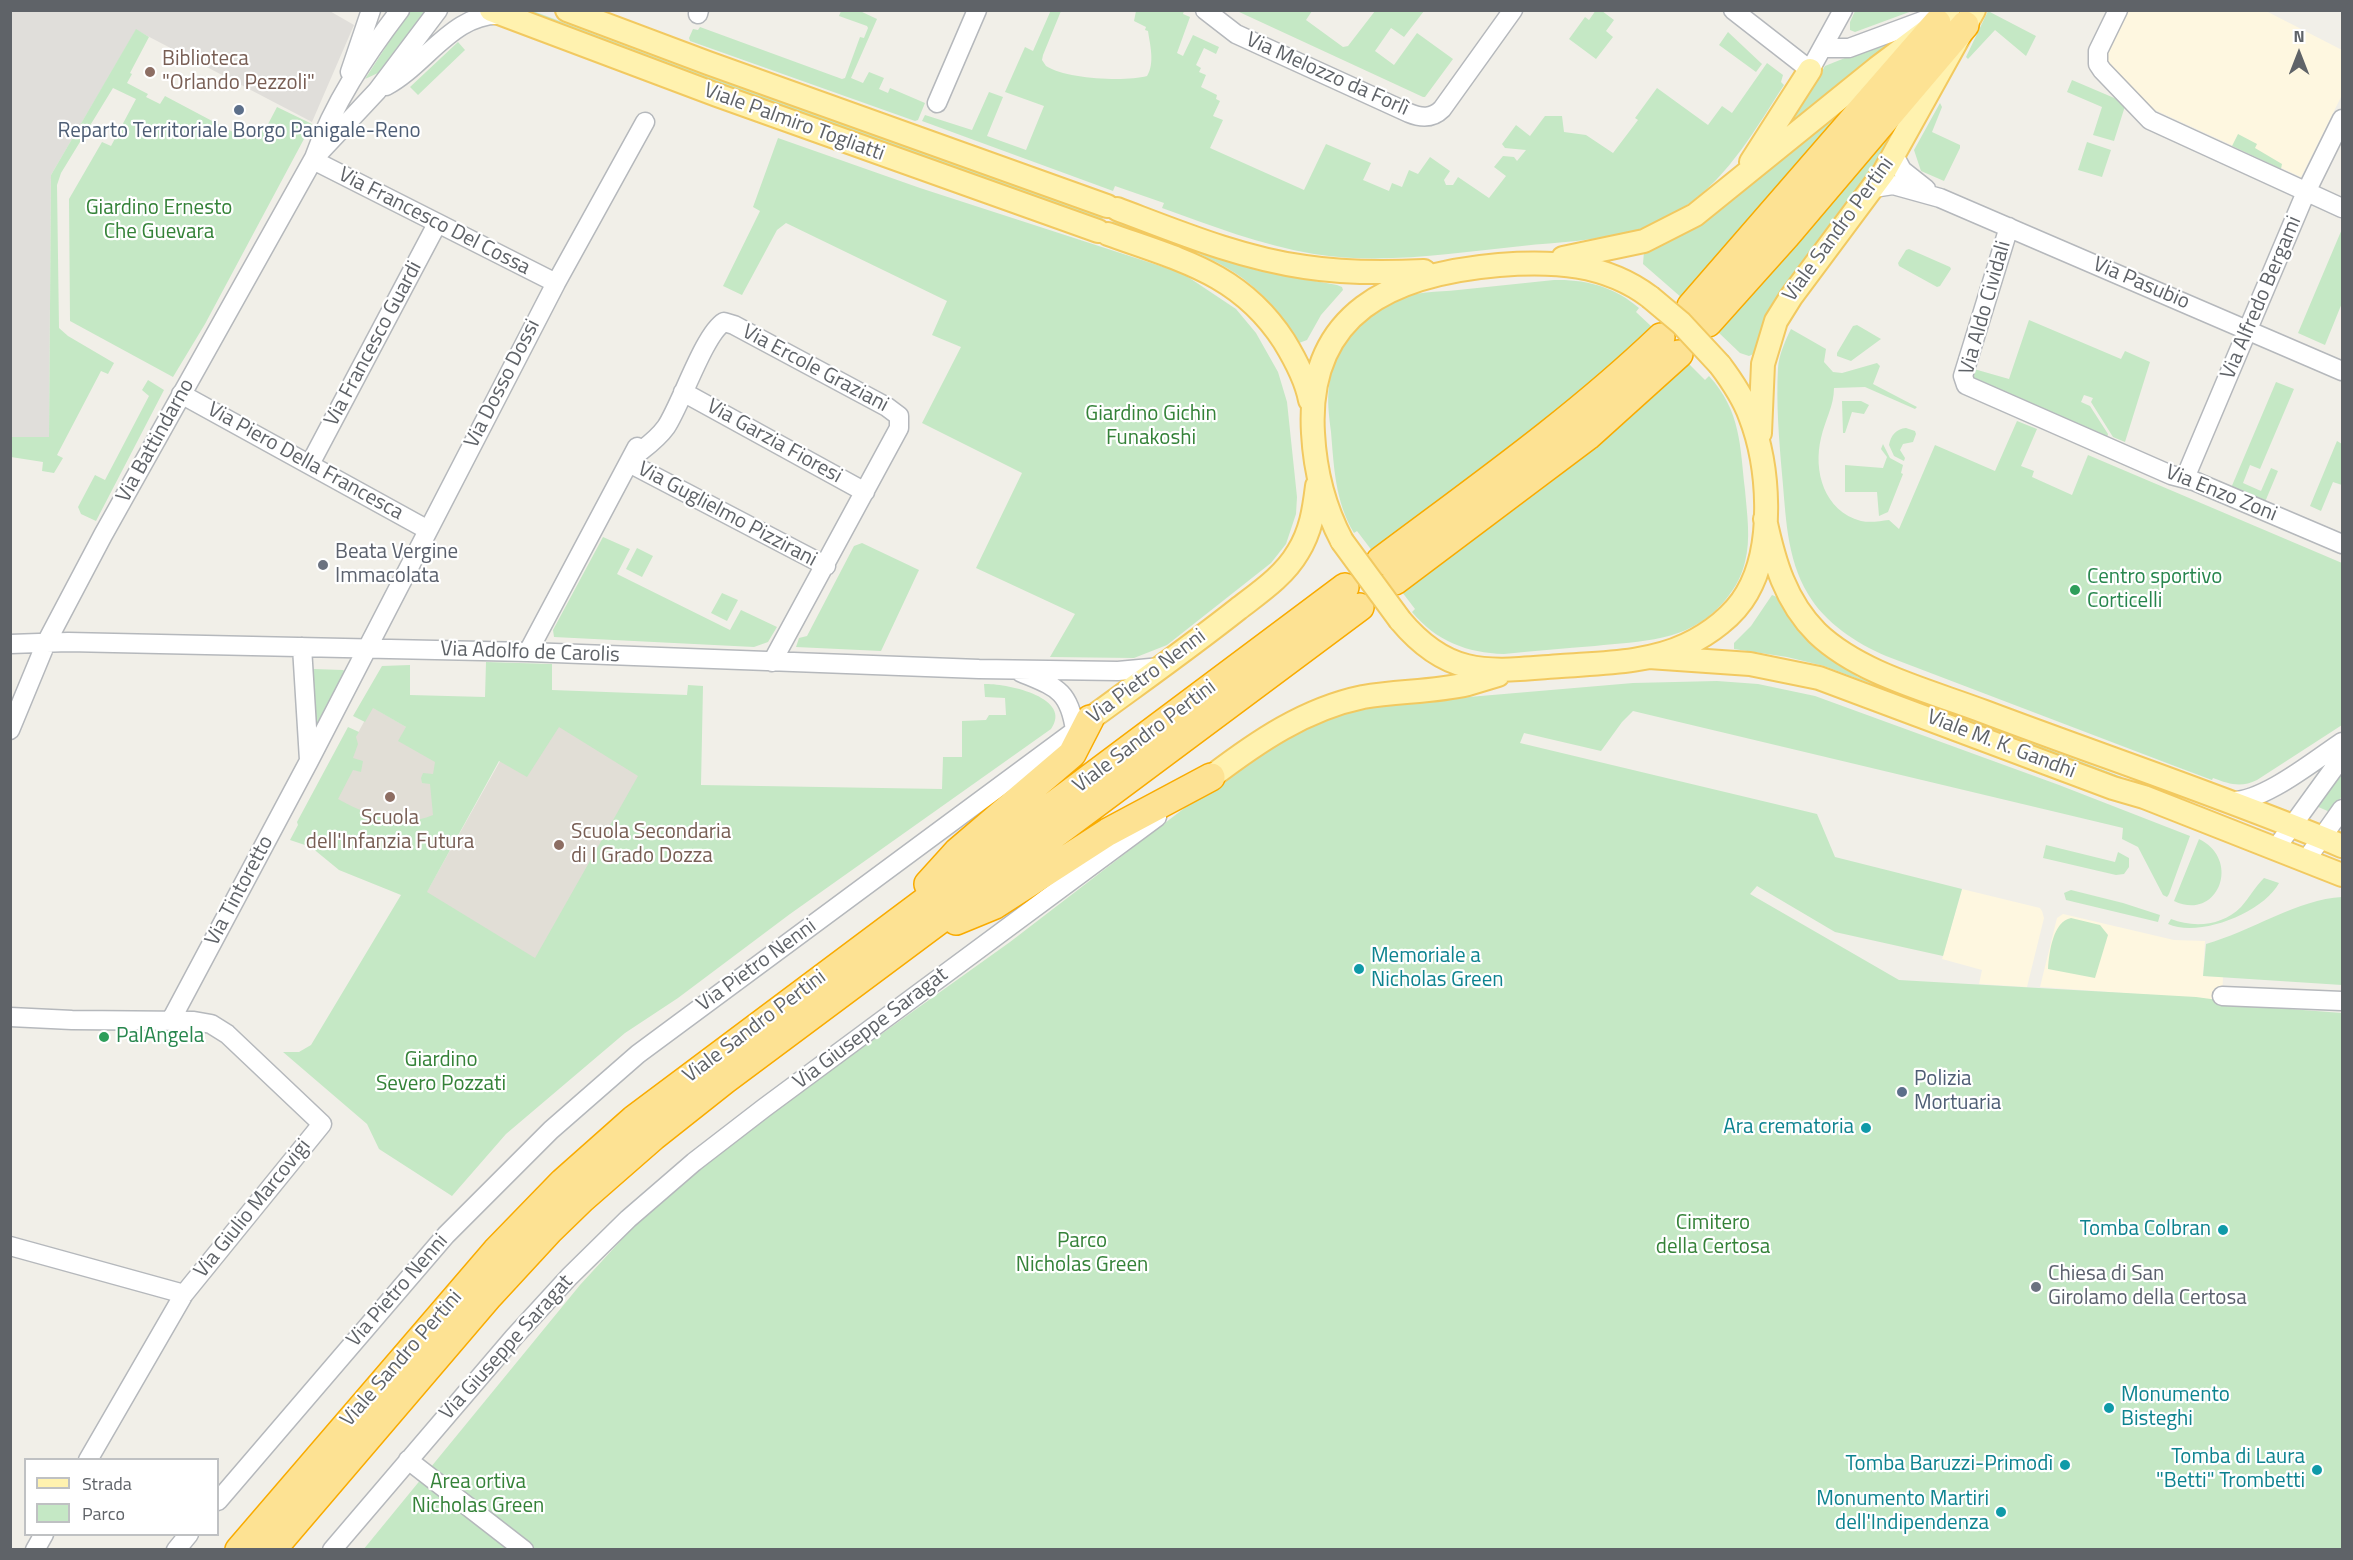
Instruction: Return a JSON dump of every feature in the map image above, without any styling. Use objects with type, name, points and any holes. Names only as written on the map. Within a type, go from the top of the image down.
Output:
[{"type":"highway","points":[[1699,314],[1955,16]]},
{"type":"highway","points":[[1387,571],[1605,389],[1670,345]]},
{"type":"highway","name":"Viale Sandro Pertini","points":[[239,1550],[496,1251],[563,1182],[634,1119],[892,925],[1352,597],[921,935],[686,1110],[582,1199],[489,1296],[272,1550]]},
{"type":"highway","points":[[892,925],[957,852],[1072,754],[1083,725]]},
{"type":"highway","points":[[921,935],[995,905],[1108,832],[1211,777]]},
{"type":"main road","name":"Viale Palmiro Togliatti","points":[[567,10],[719,67],[1234,251],[1305,267],[1381,273],[1455,270]]},
{"type":"main road","name":"Viale Palmiro Togliatti","points":[[497,13],[717,95],[1195,266],[1221,279],[1248,297],[1278,332],[1298,365],[1307,387],[1312,416]]},
{"type":"main road","points":[[1532,263],[1565,264],[1595,269],[1620,278],[1650,297],[1681,323],[1720,365],[1744,402],[1760,449],[1764,479],[1765,519],[1759,565],[1740,604],[1717,626],[1670,651],[1649,657],[1598,663],[1489,670],[1451,661],[1417,641],[1342,541],[1325,502],[1318,476],[1312,416],[1315,380],[1320,366],[1334,338],[1350,316],[1373,299],[1389,291],[1455,270],[1532,263],[1623,247],[1655,237],[1695,215],[1877,68],[1955,16]]},
{"type":"main road","name":"Viale Sandro Pertini","points":[[1760,449],[1763,364],[1776,321],[1791,297],[1874,188],[1894,155],[1955,16]]},
{"type":"main road","points":[[1741,178],[1810,70]]},
{"type":"main road","name":"Via Pietro Nenni","points":[[1083,725],[1230,615],[1288,567],[1298,553],[1312,522],[1318,476]]},
{"type":"main road","name":"Viale M. K. Gandhi","points":[[1765,519],[1775,564],[1790,597],[1816,631],[1837,650],[1881,672],[2075,746],[2129,763],[2229,801],[2284,836]]},
{"type":"main road","name":"Viale M. K. Gandhi","points":[[1649,657],[1758,665],[1799,672],[1831,682],[2321,848],[2343,875]]},
{"type":"main road","name":"Via Giuseppe Saragat","points":[[1211,777],[1276,731],[1335,705],[1402,691],[1466,684],[1517,669]]},
{"type":"street","points":[[347,86],[371,10]]},
{"type":"street","name":"Via Battindarno","points":[[10,730],[46,643],[314,159],[327,122],[347,86],[400,10]]},
{"type":"street","name":"Via Battindarno","points":[[314,159],[377,91],[438,10]]},
{"type":"street","points":[[937,103],[977,10]]},
{"type":"street","name":"Via Melozzo da Forlì","points":[[1205,10],[1236,34],[1409,113],[1426,117],[1435,115],[1442,109],[1514,10]]},
{"type":"street","points":[[1733,10],[1810,70],[1843,10]]},
{"type":"street","points":[[2118,10],[2097,57],[2102,70],[2150,120],[2343,208]]},
{"type":"street","points":[[377,91],[410,71],[467,22],[497,13]]},
{"type":"street","points":[[1823,48],[1849,48],[1955,16]]},
{"type":"street","name":"Via Alfredo Bergami","points":[[2185,478],[2306,192],[2343,119]]},
{"type":"street","name":"Via Dosso Dossi","points":[[366,648],[556,283],[645,122]]},
{"type":"street","name":"Via Pasubio","points":[[1894,155],[1905,174],[1940,198]]},
{"type":"street","name":"Via Francesco Del Cossa","points":[[314,159],[556,283]]},
{"type":"street","name":"Via Pasubio","points":[[1874,188],[1893,185],[1940,198],[2343,371]]},
{"type":"street","name":"Via Francesco Guardi","points":[[310,464],[437,224]]},
{"type":"street","name":"Via Aldo Cividali","points":[[2009,227],[1965,368],[1964,383],[1968,387],[2100,444]]},
{"type":"street","name":"Via Ercole Graziani","points":[[683,392],[716,329],[720,324],[728,322],[886,406],[896,412],[900,419],[899,428],[865,492]]},
{"type":"street","points":[[528,652],[645,434],[674,409],[683,392]]},
{"type":"street","name":"Via Garzia Fioresi","points":[[683,392],[865,492]]},
{"type":"street","name":"Via Piero Della Francesca","points":[[182,394],[428,530]]},
{"type":"street","name":"Via Enzo Zoni","points":[[2100,444],[2343,544]]},
{"type":"street","name":"Via Guglielmo Pizzirani","points":[[630,461],[826,566]]},
{"type":"street","points":[[772,662],[865,492]]},
{"type":"street","name":"Via Adolfo de Carolis","points":[[10,644],[68,642],[528,652],[1013,669],[1118,671],[1161,667]]},
{"type":"street","points":[[302,647],[309,761]]},
{"type":"street","name":"Via Tintoretto","points":[[171,1020],[309,761],[366,648]]},
{"type":"street","name":"Via Adolfo de Carolis","points":[[1013,669],[1048,684],[1068,702],[1072,712],[1083,725]]},
{"type":"street","name":"Via Pietro Nenni","points":[[219,1500],[446,1235],[550,1130],[638,1054],[1083,725]]},
{"type":"street","points":[[2229,801],[2237,802],[2255,797],[2343,742]]},
{"type":"street","points":[[2284,836],[2343,757]]},
{"type":"street","name":"Via Giuseppe Saragat","points":[[332,1550],[569,1277],[628,1219],[694,1162],[1211,777]]},
{"type":"street","points":[[2321,848],[2343,809]]},
{"type":"street","points":[[2222,996],[2343,1000]]},
{"type":"street","points":[[10,1017],[72,1020],[171,1020]]},
{"type":"street","name":"Via Giulio Marcovigi","points":[[89,1458],[184,1294],[322,1124],[219,1028],[203,1022],[171,1020]]},
{"type":"street","points":[[10,1246],[184,1294]]},
{"type":"street","points":[[408,1460],[524,1550]]},
{"type":"street","points":[[35,1550],[43,1536]]},
{"type":"street","points":[[176,1550],[187,1536]]},
{"type":"shaded area","points":[[328,10],[354,25],[312,122],[136,30],[51,175],[49,437],[11,437],[11,11]]},
{"type":"shaded area","points":[[2127,11],[2266,11],[2342,50],[2342,95],[2301,177],[2142,104],[2106,66],[2106,53]]},
{"type":"shaded area","name":"Scuola Secondaria di I Grado Dozza","points":[[532,704],[658,727],[575,994],[406,929]]},
{"type":"shaded area","name":"Scuola dell'Infanzia Futura","points":[[372,707],[473,766],[419,862],[307,827]]},
{"type":"shaded area","points":[[1962,889],[2040,908],[2042,911],[2044,918],[2027,987],[1979,984],[1982,970],[1942,959]]},
{"type":"shaded area","points":[[2063,914],[2174,940],[2205,941],[2203,976],[2223,977],[2222,1000],[2040,987],[2057,918]]},
{"type":"green space","points":[[1051,10],[1061,11],[1043,55],[1042,60],[1046,66],[1067,74],[1111,79],[1147,76],[1149,71],[1151,54],[1148,31],[1145,30],[1146,27],[1134,21],[1136,11],[1184,11],[1183,14],[1190,17],[1177,53],[1183,56],[1193,35],[1219,47],[1216,54],[1204,48],[1196,65],[1201,68],[1199,72],[1206,75],[1201,87],[1217,95],[1216,99],[1220,101],[1213,116],[1223,120],[1210,148],[1304,190],[1326,144],[1371,163],[1363,180],[1389,191],[1392,183],[1402,187],[1409,170],[1418,174],[1430,157],[1450,171],[1444,180],[1446,185],[1453,185],[1458,177],[1489,198],[1506,176],[1494,167],[1503,156],[1514,157],[1517,161],[1526,150],[1505,148],[1502,144],[1516,125],[1530,136],[1545,116],[1562,116],[1564,132],[1586,135],[1613,153],[1638,120],[1635,118],[1657,88],[1708,125],[1722,106],[1732,113],[1767,63],[1783,75],[1781,82],[1784,85],[1741,150],[1716,180],[1687,205],[1645,227],[1617,235],[1590,239],[1444,255],[1392,258],[1340,257],[1275,246],[1237,234],[1162,208],[1164,203],[1115,186],[1113,191],[922,121],[925,115],[972,130],[989,92],[1003,97],[987,136],[1026,150],[1044,106],[1005,92],[1025,47],[1033,51]]},
{"type":"green space","points":[[1596,10],[1602,11],[1614,20],[1606,31],[1613,37],[1596,59],[1569,39],[1585,17],[1589,20]]},
{"type":"green space","points":[[1855,10],[1912,11],[1855,32],[1850,30],[1850,22]]},
{"type":"green space","points":[[409,11],[425,11],[378,73],[365,79]]},
{"type":"green space","points":[[525,11],[533,11],[704,75],[1103,217],[1102,220],[703,77]]},
{"type":"green space","points":[[841,11],[860,11],[877,19],[851,78],[863,83],[869,72],[884,78],[879,89],[888,93],[890,88],[925,103],[918,120],[915,121],[690,41],[689,38],[693,29],[698,30],[700,27],[842,79],[845,78],[860,37],[864,38],[868,28],[839,16]]},
{"type":"green space","points":[[1237,11],[1312,11],[1306,20],[1343,47],[1348,46],[1375,11],[1424,11],[1404,37],[1391,28],[1375,51],[1394,65],[1417,33],[1453,59],[1423,97]]},
{"type":"green space","points":[[1988,11],[2036,36],[2026,56],[1995,30],[1968,59],[1966,57]]},
{"type":"green space","name":"Giardino Ernesto Che Guevara","points":[[136,29],[149,37],[127,83],[148,94],[146,97],[160,104],[165,96],[248,140],[257,124],[266,128],[277,107],[312,124],[205,324],[173,377],[70,321],[69,199],[102,142],[111,146],[136,99],[113,88],[61,173],[57,185],[59,328],[68,336],[114,363],[108,374],[101,371],[57,455],[63,458],[54,473],[42,471],[43,462],[11,457],[10,437],[49,437],[51,175]]},
{"type":"green space","points":[[1728,32],[1762,64],[1756,72],[1719,45]]},
{"type":"green space","points":[[1897,39],[1784,131],[1825,66]]},
{"type":"green space","points":[[458,42],[465,50],[418,95],[410,87]]},
{"type":"green space","points":[[2072,80],[2126,103],[2114,141],[2093,135],[2102,107],[2067,92]]},
{"type":"green space","points":[[1852,101],[1682,298],[1643,264],[1644,251]]},
{"type":"green space","points":[[1940,103],[1942,107],[1932,132],[1960,145],[1944,181],[1921,171],[1914,150]]},
{"type":"green space","points":[[1896,127],[1899,128],[1756,353],[1749,356],[1740,353],[1718,332]]},
{"type":"green space","points":[[2238,134],[2257,144],[2255,148],[2282,164],[2281,169],[2232,146]]},
{"type":"green space","name":"Giardino Gichin Funakoshi","points":[[778,138],[920,188],[1182,273],[1236,309],[1256,333],[1278,372],[1287,402],[1297,497],[1296,514],[1286,544],[1271,563],[1167,645],[1134,658],[1050,657],[1075,614],[976,568],[1022,473],[922,423],[961,347],[932,335],[947,301],[786,223],[777,230],[742,295],[723,286],[760,211],[753,207]]},
{"type":"green space","points":[[2087,142],[2111,150],[2102,177],[2078,170]]},
{"type":"green space","points":[[1113,221],[1256,270],[1337,285],[1343,290],[1321,315],[1307,340],[1299,343],[1265,298],[1244,279],[1209,258],[1112,223]]},
{"type":"green space","points":[[2342,229],[2342,303],[2325,345],[2298,333]]},
{"type":"green space","points":[[1909,249],[1950,267],[1951,269],[1940,286],[1937,287],[1899,266],[1898,263]]},
{"type":"green space","points":[[1554,280],[1589,283],[1610,290],[1639,308],[1636,312],[1652,327],[1552,417],[1373,552],[1357,531],[1354,533],[1348,521],[1339,496],[1335,471],[1328,392],[1332,372],[1343,346],[1371,315],[1403,297],[1426,292]]},
{"type":"green space","points":[[2029,320],[2121,359],[2125,351],[2150,362],[2125,442],[2113,437],[2091,402],[2093,398],[2084,395],[2081,402],[2090,406],[2108,434],[2107,438],[1972,379],[1974,369],[2009,379]]},
{"type":"green space","points":[[1857,325],[1881,339],[1851,361],[1837,356],[1853,326]]},
{"type":"green space","name":"Centro sportivo Corticelli","points":[[1791,329],[1826,349],[1824,362],[1833,372],[1842,373],[1877,363],[1880,366],[1873,384],[1917,407],[1915,409],[1865,387],[1834,388],[1833,401],[1821,438],[1820,476],[1830,499],[1848,516],[1865,522],[1889,520],[1899,529],[1935,445],[1995,471],[2017,421],[2037,429],[2021,466],[2034,471],[2032,477],[2072,495],[2088,455],[2342,563],[2342,725],[2257,780],[2240,784],[2213,778],[2212,780],[1886,656],[1842,631],[1823,614],[1808,594],[1795,565],[1788,536],[1777,381],[1780,358]]},
{"type":"green space","points":[[1688,363],[1705,380],[1709,376],[1720,389],[1733,416],[1740,444],[1747,517],[1747,553],[1739,580],[1721,605],[1708,617],[1693,626],[1678,633],[1646,641],[1504,654],[1477,651],[1453,644],[1421,622],[1412,612],[1415,609],[1402,592],[1586,455],[1621,426]]},
{"type":"green space","points":[[148,380],[164,390],[96,521],[81,514],[78,507],[95,475],[105,480],[149,396],[142,390]]},
{"type":"green space","points":[[2276,382],[2294,389],[2260,469],[2250,465],[2243,483],[2261,491],[2271,468],[2278,471],[2265,502],[2231,488]]},
{"type":"green space","points":[[1842,401],[1861,401],[1869,405],[1864,414],[1852,412],[1845,433],[1843,433]]},
{"type":"green space","points":[[1906,428],[1915,431],[1916,434],[1913,442],[1903,444],[1900,450],[1905,458],[1904,461],[1894,456],[1889,445],[1894,433]]},
{"type":"green space","points":[[2337,441],[2342,444],[2342,485],[2333,482],[2321,511],[2310,506]]},
{"type":"green space","points":[[1883,444],[1890,458],[1903,465],[1901,473],[1903,474],[1888,512],[1879,516],[1877,492],[1845,492],[1845,465],[1883,468],[1887,457],[1881,449]]},
{"type":"green space","points":[[603,537],[630,549],[617,574],[730,630],[741,610],[777,627],[768,642],[754,647],[554,637],[553,630]]},
{"type":"green space","points":[[862,543],[919,570],[881,651],[796,647],[799,638],[807,636],[854,546]]},
{"type":"green space","points":[[637,548],[653,556],[642,577],[626,569]]},
{"type":"green space","points":[[722,593],[738,600],[727,621],[711,613]]},
{"type":"green space","points":[[1772,595],[1777,597],[1793,624],[1813,646],[1858,677],[2122,777],[2122,779],[1824,666],[1787,657],[1734,649],[1734,643],[1751,626]]},
{"type":"green space","name":"Giardino Severo Pozzati","points":[[486,662],[552,664],[552,690],[687,695],[688,685],[703,686],[701,785],[942,789],[943,757],[962,757],[962,721],[986,720],[989,715],[1006,715],[1005,698],[985,697],[984,684],[1007,686],[1034,694],[1053,708],[1056,718],[1051,729],[790,914],[678,998],[625,1033],[506,1134],[452,1196],[379,1149],[367,1124],[283,1052],[299,1052],[311,1045],[401,895],[339,870],[311,847],[290,840],[298,825],[297,822],[348,727],[359,732],[353,758],[363,761],[361,772],[353,770],[338,799],[384,818],[409,821],[433,815],[430,784],[422,783],[421,778],[423,773],[433,774],[435,762],[398,741],[406,727],[373,708],[365,722],[353,716],[382,666],[410,665],[410,695],[485,697]],"holes":[[[559,727],[638,776],[535,958],[427,892],[499,761],[527,777]]]},
{"type":"green space","points":[[313,669],[343,670],[349,674],[319,727],[315,726],[313,720]]},
{"type":"green space","points":[[1717,681],[1758,684],[1815,696],[2059,785],[2190,836],[2169,894],[2167,897],[2163,895],[2138,847],[2122,839],[2123,828],[1633,711],[1601,751],[1524,733],[1520,743],[1817,814],[1835,857],[1962,889],[1943,956],[1835,932],[1757,886],[1750,894],[1899,980],[2196,997],[2277,1008],[2342,1013],[2342,1549],[535,1550],[529,1545],[524,1550],[363,1550],[580,1285],[647,1212],[771,1113],[1010,942],[1204,793],[1310,722],[1341,711],[1375,705],[1633,683]]},
{"type":"green space","points":[[2342,769],[2342,796],[2330,812],[2316,806]]},
{"type":"green space","points":[[2199,839],[2212,849],[2219,860],[2222,873],[2219,886],[2213,896],[2203,903],[2189,905],[2174,901]]},
{"type":"green space","points":[[2046,845],[2115,862],[2118,852],[2129,858],[2129,867],[2124,874],[2116,875],[2043,858]]},
{"type":"green space","points":[[2264,878],[2279,883],[2271,894],[2245,913],[2213,925],[2196,928],[2168,924],[2171,919],[2189,924],[2217,922],[2241,907]]},
{"type":"green space","points":[[2071,890],[2160,915],[2158,922],[2066,900],[2064,893]]},
{"type":"green space","points":[[2342,897],[2342,985],[2203,976],[2206,944],[2291,910],[2326,899]]},
{"type":"green space","points":[[2071,918],[2100,925],[2108,935],[2095,978],[2048,969],[2056,931],[2065,920]]},
{"type":"place","name":"Biblioteca \"Orlando Pezzoli\"","points":[[150,72]]},
{"type":"place","name":"Reparto Territoriale Borgo Panigale-Reno","points":[[239,110]]},
{"type":"place","name":"Beata Vergine Immacolata","points":[[323,565]]},
{"type":"place","name":"Centro sportivo Corticelli","points":[[2075,590]]},
{"type":"place","name":"Scuola dell'Infanzia Futura","points":[[390,797]]},
{"type":"place","name":"Scuola Secondaria di I Grado Dozza","points":[[559,845]]},
{"type":"place","name":"Memoriale a Nicholas Green","points":[[1359,969]]},
{"type":"place","name":"PalAngela","points":[[104,1037]]},
{"type":"place","name":"Polizia Mortuaria","points":[[1902,1092]]},
{"type":"place","name":"Ara crematoria","points":[[1866,1128]]},
{"type":"place","name":"Tomba Colbran","points":[[2223,1230]]},
{"type":"place","name":"Chiesa di San Girolamo della Certosa","points":[[2036,1287]]},
{"type":"place","name":"Monumento Bisteghi","points":[[2109,1408]]},
{"type":"place","name":"Tomba Baruzzi-Primodì","points":[[2065,1465]]},
{"type":"place","name":"Tomba di Laura \"Betti\" Trombetti","points":[[2317,1470]]},
{"type":"place","name":"Monumento Martiri dell'Indipendenza","points":[[2001,1512]]},
{"type":"park label","name":"Cimitero della Certosa","points":[[1713,1236]]},
{"type":"park label","name":"Parco Nicholas Green","points":[[1082,1254]]},
{"type":"park label","name":"Area ortiva Nicholas Green","points":[[478,1495]]}]
